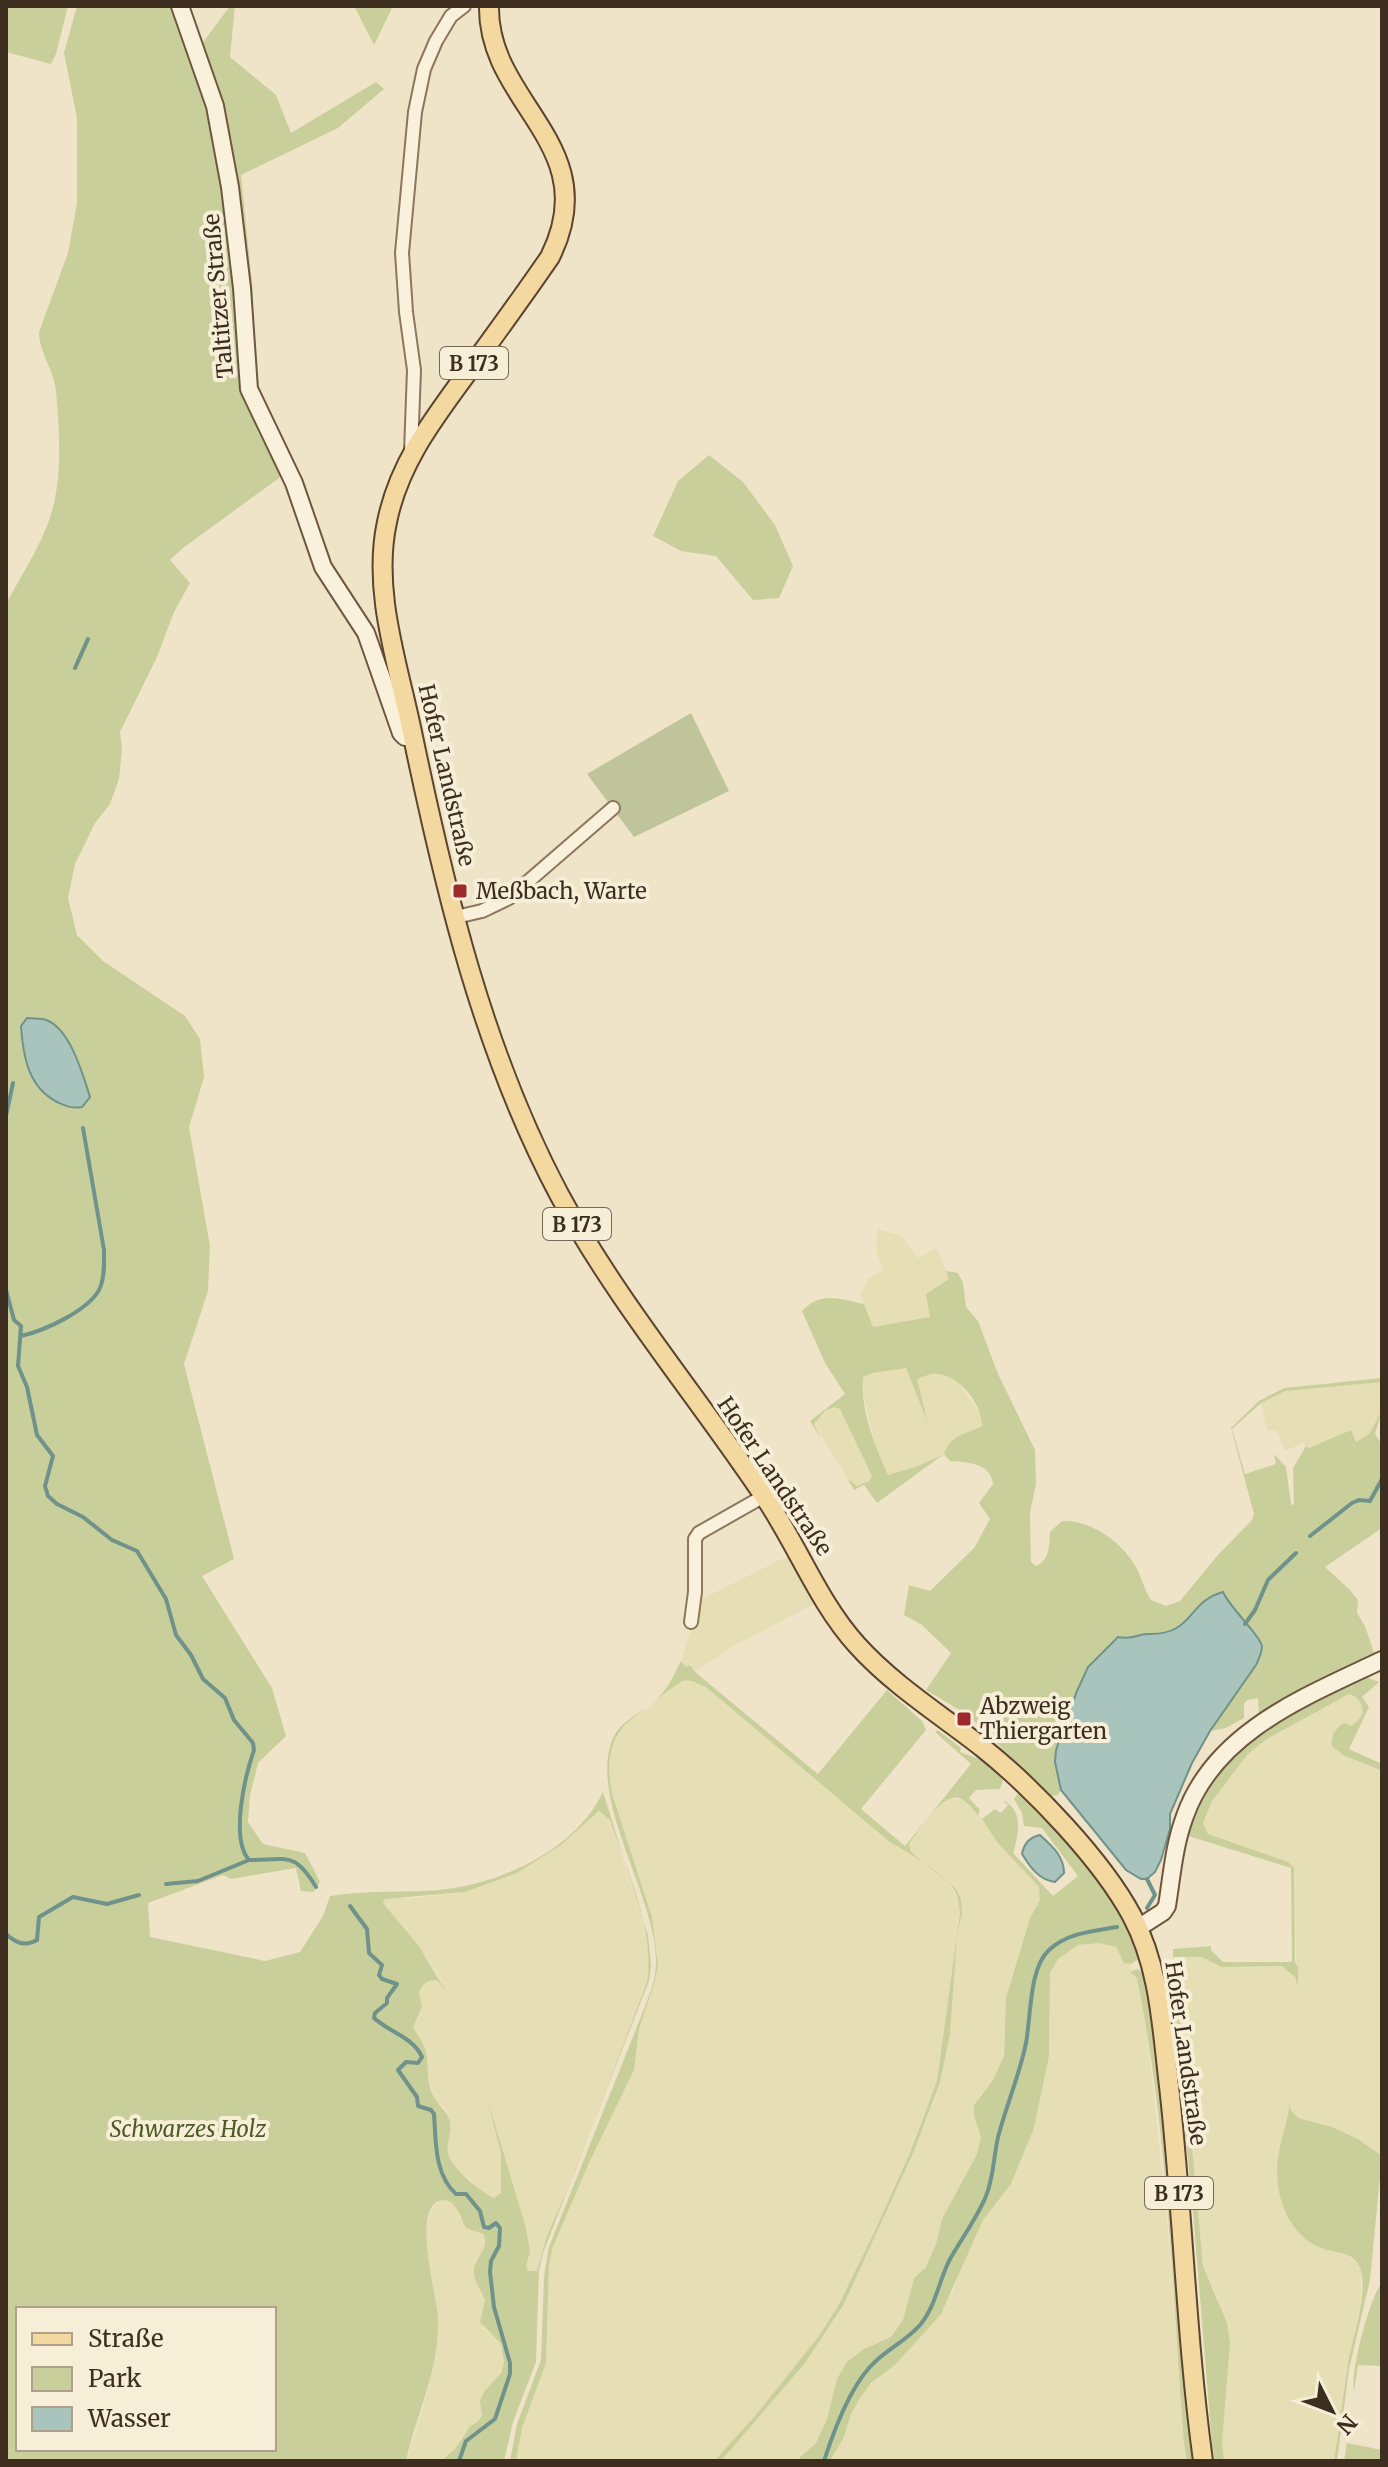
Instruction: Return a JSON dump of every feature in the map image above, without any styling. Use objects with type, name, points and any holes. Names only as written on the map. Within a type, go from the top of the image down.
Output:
[{"type":"main road","name":"Hofer Landstraße","points":[[489,6],[492,39],[503,65],[560,164],[564,184],[564,220],[550,257],[410,454],[393,499],[382,552],[391,637],[413,737],[456,917],[486,1024],[502,1072],[563,1201],[637,1319],[764,1496],[825,1600],[858,1647],[894,1680],[989,1752],[1017,1778],[1103,1872],[1138,1928],[1148,1955],[1161,2011],[1203,2461]]},
{"type":"street","name":"Taltitzer Straße","points":[[180,6],[215,106],[230,187],[242,288],[249,389],[294,483],[323,567],[366,633],[401,733],[405,737],[413,737]]},
{"type":"street","name":"Hofer Landstraße","points":[[410,454],[414,424],[414,370],[402,253],[415,112],[424,69],[436,41],[451,16],[464,6]]},
{"type":"street","points":[[456,917],[482,911],[509,898],[613,808]]},
{"type":"street","points":[[691,1622],[695,1592],[695,1539],[699,1533],[764,1496]]},
{"type":"street","points":[[1138,1928],[1167,1906],[1175,1851],[1186,1812],[1197,1791],[1225,1754],[1267,1718],[1382,1660]]},
{"type":"shaded area","points":[[878,1229],[901,1236],[918,1258],[936,1248],[950,1279],[927,1294],[930,1317],[873,1327],[860,1295],[868,1279],[883,1270],[876,1250]]},
{"type":"shaded area","points":[[906,1367],[928,1422],[917,1379],[933,1373],[946,1375],[959,1383],[982,1416],[982,1426],[945,1448],[945,1453],[918,1466],[888,1475],[875,1446],[862,1388],[863,1377]]},
{"type":"shaded area","points":[[1382,1382],[1382,1411],[1369,1434],[1355,1442],[1351,1430],[1309,1448],[1303,1443],[1285,1451],[1277,1431],[1267,1430],[1261,1403],[1285,1391]]},
{"type":"shaded area","points":[[834,1407],[840,1408],[872,1476],[865,1484],[852,1485],[814,1424]]},
{"type":"shaded area","points":[[790,1555],[814,1604],[735,1645],[695,1672],[690,1665],[686,1667],[681,1661],[696,1613],[703,1605],[700,1600]]},
{"type":"shaded area","points":[[683,1681],[707,1688],[902,1849],[911,1852],[909,1844],[942,1801],[951,1798],[963,1800],[1039,1887],[1040,1901],[1030,1918],[1006,1998],[1004,2056],[993,2081],[980,2095],[974,2116],[981,2137],[977,2154],[942,2219],[926,2267],[914,2278],[903,2320],[891,2337],[864,2349],[837,2379],[827,2419],[816,2443],[796,2461],[721,2461],[805,2363],[844,2304],[914,2151],[940,2082],[950,2034],[957,1936],[962,1913],[961,1899],[956,1889],[947,1883],[959,1897],[960,1913],[937,2081],[910,2153],[873,2235],[838,2306],[819,2336],[755,2416],[714,2461],[516,2461],[522,2428],[546,2363],[552,2249],[634,2070],[639,2029],[658,1965],[652,1917],[613,1797],[610,1759],[613,1744],[626,1724]]},
{"type":"shaded area","points":[[1349,1694],[1359,1700],[1363,1707],[1361,1717],[1357,1723],[1332,1736],[1332,1745],[1343,1755],[1382,1772],[1382,2156],[1358,2139],[1332,2127],[1298,2118],[1289,2109],[1288,2124],[1282,2137],[1332,2251],[1345,2253],[1358,2264],[1361,2271],[1361,2300],[1334,2461],[1224,2461],[1222,2443],[1230,2343],[1217,2297],[1203,2266],[1175,1967],[1183,1957],[1202,1957],[1221,1967],[1282,1966],[1291,1972],[1297,1982],[1294,1868],[1208,1834],[1203,1823],[1212,1801],[1248,1754],[1267,1739]]},
{"type":"shaded area","points":[[599,1811],[610,1820],[642,1917],[649,1952],[647,1982],[575,2172],[547,2236],[537,2271],[532,2273],[526,2266],[530,2252],[499,2139],[503,2173],[498,2196],[494,2198],[479,2191],[474,2182],[452,2167],[447,2140],[451,2125],[445,2108],[434,2099],[425,2050],[413,2027],[422,2007],[418,1992],[423,1984],[437,1980],[444,1989],[419,1946],[383,1903],[391,1897],[407,1899],[465,1892],[517,1873],[561,1845]]},
{"type":"shaded area","points":[[1099,1943],[1116,1947],[1124,1963],[1131,1964],[1130,1972],[1137,1977],[1147,2032],[1166,2208],[1187,2461],[830,2461],[860,2398],[871,2383],[895,2365],[954,2290],[961,2264],[983,2220],[1011,2184],[1034,2128],[1049,2056],[1050,1973],[1058,1959],[1078,1945]]},
{"type":"shaded area","points":[[441,2200],[448,2200],[456,2207],[459,2217],[476,2232],[484,2234],[487,2240],[475,2261],[485,2300],[484,2328],[501,2344],[504,2363],[478,2422],[463,2434],[455,2449],[441,2461],[406,2461],[427,2395],[438,2315],[427,2256],[426,2229],[432,2208]]},
{"type":"green space","points":[[6,6],[68,6],[51,64],[6,52]]},
{"type":"green space","name":"Schwarzes Holz","points":[[77,6],[176,6],[195,53],[230,6],[235,6],[230,57],[276,95],[291,133],[376,82],[384,89],[338,128],[241,175],[253,293],[254,377],[275,431],[260,435],[266,436],[283,475],[170,560],[190,583],[120,732],[119,779],[110,804],[95,823],[75,864],[68,898],[77,935],[103,961],[185,1016],[200,1039],[204,1077],[189,1127],[210,1246],[208,1291],[184,1364],[234,1559],[202,1576],[272,1688],[286,1736],[258,1763],[250,1795],[248,1822],[263,1844],[305,1853],[320,1882],[313,1892],[301,1891],[296,1868],[231,1879],[223,1875],[148,1903],[150,1937],[265,1961],[300,1952],[323,1916],[330,1896],[447,1889],[516,1870],[558,1845],[576,1830],[603,1792],[624,1860],[610,1820],[599,1811],[561,1845],[517,1873],[465,1892],[385,1899],[383,1903],[419,1946],[447,1993],[437,1980],[424,1984],[419,1992],[422,2007],[413,2027],[425,2049],[431,2091],[450,2122],[450,2159],[460,2172],[494,2198],[501,2193],[501,2153],[487,2098],[526,2228],[530,2252],[526,2266],[528,2271],[537,2271],[547,2236],[571,2181],[543,2253],[539,2271],[536,2362],[513,2422],[504,2461],[441,2461],[455,2449],[470,2426],[478,2422],[482,2415],[480,2401],[501,2373],[504,2363],[501,2344],[480,2322],[485,2300],[476,2283],[474,2270],[485,2239],[483,2234],[466,2228],[455,2206],[444,2200],[434,2205],[428,2216],[426,2233],[438,2335],[427,2390],[406,2461],[6,2461],[6,604],[46,529],[58,476],[56,391],[39,332],[68,253],[77,203],[77,118],[64,53]],"holes":[[[21,1026],[74,1108],[51,1096],[35,1077],[25,1052]]]},
{"type":"green space","points":[[354,6],[393,6],[374,45]]},
{"type":"green space","points":[[709,455],[743,482],[775,525],[793,566],[779,598],[753,600],[716,556],[681,551],[653,536],[678,481]]},
{"type":"green space","points":[[691,713],[729,791],[634,837],[587,774]]},
{"type":"green space","points":[[946,1271],[958,1273],[963,1283],[966,1307],[978,1321],[998,1374],[1035,1450],[1036,1484],[1030,1513],[1031,1562],[1036,1566],[1044,1560],[1050,1532],[1062,1521],[1085,1525],[1107,1536],[1125,1552],[1151,1600],[1166,1606],[1180,1601],[1252,1520],[1254,1514],[1231,1428],[1259,1401],[1284,1388],[1382,1378],[1382,1382],[1285,1391],[1261,1403],[1232,1429],[1245,1474],[1276,1464],[1274,1454],[1286,1467],[1291,1504],[1294,1505],[1293,1468],[1306,1446],[1309,1448],[1351,1430],[1356,1442],[1369,1434],[1382,1411],[1375,1434],[1382,1445],[1382,1528],[1325,1567],[1358,1600],[1357,1613],[1375,1656],[1259,1716],[1258,1698],[1247,1700],[1244,1718],[1226,1728],[1210,1731],[1256,1665],[1262,1644],[1227,1602],[1224,1593],[1206,1600],[1180,1628],[1160,1636],[1144,1634],[1131,1639],[1088,1667],[1056,1750],[1055,1762],[1061,1790],[1058,1795],[1051,1796],[968,1715],[926,1690],[951,1653],[922,1625],[904,1615],[909,1585],[930,1591],[974,1548],[990,1519],[979,1503],[993,1484],[991,1477],[983,1468],[971,1463],[950,1461],[944,1454],[877,1503],[864,1485],[854,1490],[847,1478],[857,1486],[869,1481],[872,1476],[840,1409],[834,1407],[825,1411],[814,1424],[821,1439],[810,1421],[845,1394],[825,1363],[802,1311],[816,1301],[831,1298],[864,1304],[873,1327],[930,1317],[926,1294],[949,1279]],"holes":[[[906,1368],[928,1423],[917,1379],[931,1374],[945,1375],[961,1385],[974,1400],[982,1426],[954,1439],[944,1454],[888,1475],[866,1414],[863,1377]]]},
{"type":"green space","points":[[681,1661],[686,1667],[690,1665],[818,1774],[887,1690],[922,1721],[926,1730],[861,1809],[905,1846],[971,1764],[935,1732],[938,1730],[961,1748],[960,1752],[984,1761],[1004,1778],[1000,1789],[976,1790],[969,1798],[980,1810],[978,1815],[959,1798],[945,1801],[931,1814],[909,1844],[911,1852],[924,1863],[891,1843],[707,1688],[696,1683],[679,1683],[621,1730],[610,1756],[610,1783],[652,1917],[658,1965],[639,2029],[634,2070],[552,2249],[546,2363],[522,2428],[516,2461],[510,2461],[517,2424],[541,2360],[544,2276],[549,2247],[655,1974],[653,1936],[610,1794],[607,1768],[611,1743],[625,1723],[663,1693]]},
{"type":"green space","points":[[1363,1676],[1379,1682],[1362,1697],[1369,1707],[1349,1749],[1382,1764],[1382,1771],[1343,1755],[1332,1746],[1333,1735],[1338,1728],[1344,1723],[1351,1726],[1362,1714],[1359,1700],[1349,1694],[1267,1739],[1248,1754],[1212,1801],[1203,1823],[1208,1834],[1288,1862],[1294,1868],[1298,1987],[1295,1977],[1282,1966],[1221,1967],[1202,1957],[1173,1957],[1173,1949],[1211,1946],[1223,1962],[1292,1962],[1291,1868],[1188,1836],[1217,1777],[1235,1755],[1279,1720]]},
{"type":"green space","points":[[1019,1792],[1060,1834],[1100,1884],[1122,1920],[1139,1959],[1131,1964],[1124,1963],[1116,1947],[1099,1943],[1078,1945],[1058,1959],[1050,1973],[1049,2056],[1034,2128],[1011,2184],[983,2220],[941,2314],[895,2365],[871,2383],[851,2414],[844,2437],[830,2461],[796,2461],[816,2443],[827,2419],[837,2379],[847,2362],[864,2349],[891,2337],[903,2320],[914,2278],[926,2267],[942,2219],[977,2154],[981,2137],[974,2105],[993,2080],[1004,2056],[1006,1998],[1030,1918],[1040,1900],[1039,1887],[997,1842],[982,1819],[995,1809],[1001,1813],[1008,1805],[1002,1800],[1014,1809],[1018,1823],[1013,1853],[1053,1896],[1078,1876],[1042,1828],[1024,1826],[1022,1813],[1014,1799]]},
{"type":"green space","points":[[948,1882],[961,1899],[962,1913],[957,1936],[950,2034],[940,2082],[914,2151],[844,2304],[805,2363],[721,2461],[714,2461],[755,2416],[819,2336],[838,2306],[910,2153],[937,2081],[960,1913],[956,1894]]},
{"type":"green space","points":[[643,1920],[648,1935],[649,1981],[590,2132],[647,1982],[647,1941]]},
{"type":"green space","points":[[1180,1961],[1175,1967],[1203,2266],[1227,2323],[1230,2343],[1222,2443],[1224,2461],[1215,2461],[1212,2444],[1192,2199],[1168,1963]]},
{"type":"green space","points":[[1137,1969],[1143,1972],[1156,2026],[1197,2461],[1187,2461],[1184,2443],[1168,2209],[1156,2093],[1137,1978],[1130,1972]]},
{"type":"green space","points":[[1290,2098],[1290,2109],[1298,2118],[1332,2127],[1358,2139],[1382,2156],[1370,2280],[1349,2369],[1337,2461],[1334,2461],[1348,2364],[1361,2302],[1362,2278],[1354,2259],[1311,2243],[1292,2224],[1286,2212],[1277,2171]]},
{"type":"green space","points":[[1382,2282],[1382,2366],[1358,2365],[1354,2392],[1355,2368],[1362,2336]]},
{"type":"green space","points":[[1347,2443],[1382,2450],[1382,2461],[1344,2461]]},
{"type":"water","points":[[27,1018],[44,1019],[62,1032],[69,1042],[90,1097],[82,1107],[57,1102],[47,1096],[33,1079],[22,1037],[21,1026]]},
{"type":"water","points":[[1223,1592],[1260,1641],[1261,1653],[1192,1763],[1170,1814],[1170,1829],[1161,1860],[1155,1872],[1147,1879],[1141,1879],[1126,1870],[1061,1790],[1055,1762],[1056,1750],[1088,1667],[1118,1637],[1163,1633],[1174,1629],[1183,1624],[1202,1603]]},
{"type":"water","points":[[1040,1835],[1062,1861],[1064,1873],[1055,1882],[1040,1876],[1022,1854],[1028,1841]]},
{"type":"waterway","points":[[75,668],[88,639]]},
{"type":"waterway","points":[[6,1116],[13,1083]]},
{"type":"waterway","points":[[21,1336],[77,1312],[95,1296],[102,1283],[104,1250],[83,1128]]},
{"type":"waterway","points":[[6,1290],[14,1320],[21,1326],[18,1366],[27,1387],[37,1435],[53,1456],[45,1486],[48,1496],[83,1517],[112,1540],[137,1551],[166,1599],[176,1635],[203,1679],[225,1698],[234,1720],[253,1743],[241,1806],[240,1837],[243,1850],[249,1860],[282,1859],[295,1863],[316,1887]]},
{"type":"waterway","points":[[1310,1536],[1352,1503],[1370,1501],[1382,1479]]},
{"type":"waterway","points":[[1245,1624],[1268,1580],[1296,1553]]},
{"type":"waterway","points":[[166,1884],[198,1881],[249,1860]]},
{"type":"waterway","points":[[1147,1879],[1155,1895],[1147,1908]]},
{"type":"waterway","points":[[6,1934],[21,1943],[37,1940],[39,1917],[73,1897],[107,1904],[139,1895]]},
{"type":"waterway","points":[[350,1906],[367,1929],[369,1953],[382,1965],[379,1975],[397,1984],[374,2018],[407,2040],[422,2057],[418,2063],[406,2062],[398,2070],[417,2097],[418,2106],[434,2114],[438,2157],[444,2177],[456,2194],[466,2194],[480,2211],[484,2227],[489,2228],[496,2223],[500,2228],[499,2246],[491,2261],[490,2272],[494,2307],[510,2363],[510,2374],[495,2419],[466,2441],[459,2461]]},
{"type":"waterway","points":[[824,2461],[839,2421],[860,2380],[877,2360],[910,2335],[925,2318],[950,2259],[986,2196],[998,2138],[1023,2054],[1034,1980],[1042,1958],[1056,1944],[1072,1936],[1117,1927]]},
{"type":"place","name":"Meßbach, Warte","points":[[460,891]]},
{"type":"place","name":"Abzweig Thiergarten","points":[[964,1719]]}]
